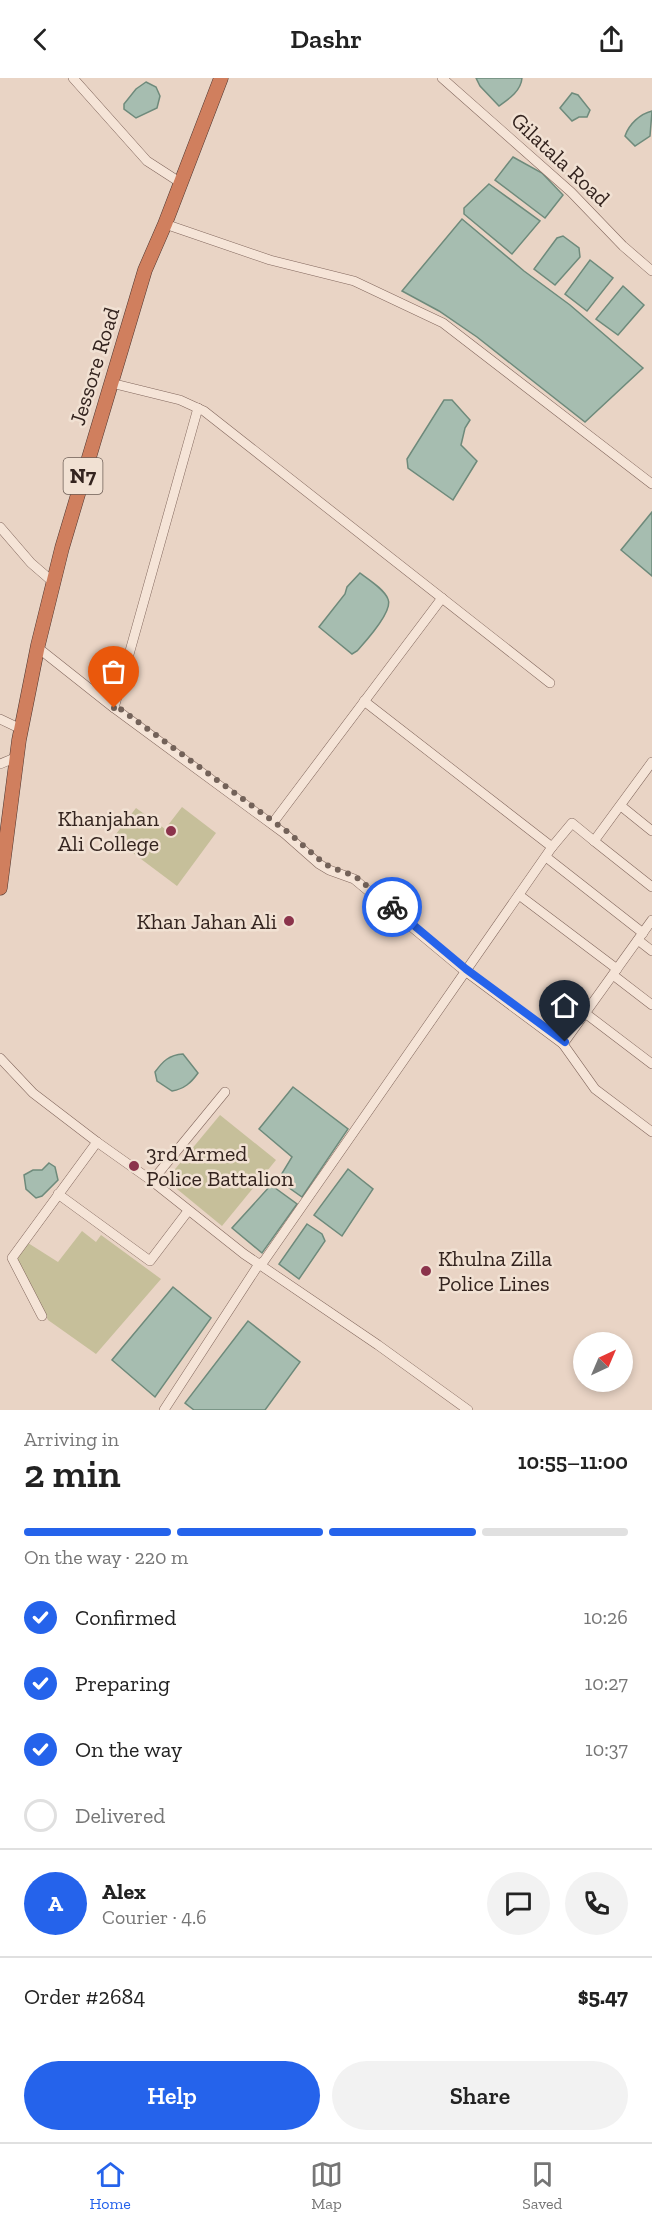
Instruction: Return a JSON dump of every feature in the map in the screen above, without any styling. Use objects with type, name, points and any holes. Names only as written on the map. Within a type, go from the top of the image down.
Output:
[{"type":"highway","name":"Jessore Road","points":[[0,888],[21,729],[37,646],[53,582],[145,270],[221,78]]},
{"type":"street","points":[[73,78],[147,161],[181,183]]},
{"type":"street","name":"Gilatala Road","points":[[442,78],[564,185],[623,246],[652,271]]},
{"type":"street","points":[[165,224],[270,260],[354,282],[443,323],[652,484]]},
{"type":"street","points":[[111,382],[180,400],[198,408],[242,439],[550,683]]},
{"type":"street","points":[[115,707],[198,408]]},
{"type":"street","points":[[0,527],[31,563],[53,582]]},
{"type":"street","points":[[273,823],[442,598]]},
{"type":"street","points":[[37,646],[115,707],[273,823],[329,870],[354,879],[466,970],[564,1043],[595,1089],[652,1130]]},
{"type":"street","points":[[364,701],[552,847]]},
{"type":"street","points":[[0,719],[21,729]]},
{"type":"street","points":[[0,764],[17,757]]},
{"type":"street","points":[[594,841],[652,762]]},
{"type":"street","points":[[621,806],[652,831]]},
{"type":"street","points":[[164,1410],[259,1264],[264,1261],[552,847],[572,823],[652,887]]},
{"type":"street","points":[[546,857],[640,937],[652,951]]},
{"type":"street","points":[[519,895],[615,972],[652,1005]]},
{"type":"street","points":[[564,1043],[652,920]]},
{"type":"street","points":[[585,1013],[652,1064]]},
{"type":"street","points":[[0,1058],[33,1093],[152,1181],[188,1211],[259,1264],[468,1410]]},
{"type":"street","points":[[152,1181],[225,1092]]},
{"type":"street","points":[[42,1316],[12,1258],[97,1142]]},
{"type":"street","points":[[58,1194],[150,1261],[188,1211]]},
{"type":"shaded area","points":[[476,78],[522,78],[517,91],[499,106],[480,86]]},
{"type":"shaded area","points":[[146,82],[156,87],[160,96],[157,108],[136,118],[124,109],[124,104],[136,89]]},
{"type":"shaded area","points":[[572,93],[578,95],[590,110],[587,117],[579,117],[572,121],[560,108]]},
{"type":"shaded area","points":[[652,111],[650,136],[635,146],[625,136],[639,117]]},
{"type":"shaded area","points":[[513,157],[542,173],[563,195],[545,218],[495,180]]},
{"type":"shaded area","points":[[489,184],[540,221],[512,254],[464,214],[464,208]]},
{"type":"shaded area","points":[[462,219],[524,271],[570,305],[643,368],[585,422],[477,337],[439,311],[402,291]]},
{"type":"shaded area","points":[[563,236],[579,248],[580,257],[555,285],[534,269],[557,238]]},
{"type":"shaded area","points":[[590,260],[613,278],[587,311],[565,294]]},
{"type":"shaded area","points":[[623,286],[644,305],[618,335],[596,319]]},
{"type":"shaded area","points":[[444,400],[452,400],[470,420],[465,428],[461,445],[477,461],[453,500],[408,468],[407,459]]},
{"type":"shaded area","points":[[652,512],[652,576],[621,550]]},
{"type":"shaded area","points":[[360,573],[383,592],[389,604],[378,626],[352,654],[319,627],[345,594],[347,587]]},
{"type":"shaded area","points":[[182,807],[216,833],[177,886],[113,838],[136,808],[165,829]]},
{"type":"shaded area","points":[[183,1054],[198,1073],[187,1085],[172,1091],[157,1081],[155,1072],[167,1059]]},
{"type":"shaded area","points":[[293,1087],[348,1129],[302,1197],[278,1180],[292,1157],[259,1129]]},
{"type":"shaded area","points":[[220,1115],[276,1160],[222,1226],[166,1180]]},
{"type":"shaded area","points":[[49,1163],[55,1167],[58,1180],[42,1196],[36,1198],[26,1189],[24,1175],[33,1170],[42,1170]]},
{"type":"shaded area","points":[[348,1169],[373,1189],[342,1236],[314,1215]]},
{"type":"shaded area","points":[[271,1185],[297,1204],[262,1253],[232,1228]]},
{"type":"shaded area","points":[[307,1224],[322,1234],[325,1241],[299,1279],[279,1264]]},
{"type":"shaded area","points":[[82,1231],[96,1242],[101,1235],[161,1279],[96,1354],[48,1320],[17,1259],[28,1243],[58,1262]]},
{"type":"shaded area","points":[[173,1287],[211,1318],[155,1397],[112,1360]]},
{"type":"shaded area","points":[[248,1321],[300,1362],[265,1410],[194,1410],[185,1403]]},
{"type":"way so far","points":[[114,708],[115,705],[289,833],[321,861],[330,867],[355,876],[392,907]]},
{"type":"place","name":"Khanjahan Ali College","points":[[171,831]]},
{"type":"place","name":"Khan Jahan Ali","points":[[289,921]]},
{"type":"place","name":"3rd Armed Police Battalion","points":[[134,1166]]},
{"type":"place","name":"Khulna Zilla Police Lines","points":[[426,1271]]},
{"type":"route","points":[[392,907],[466,969],[565,1042]]}]
